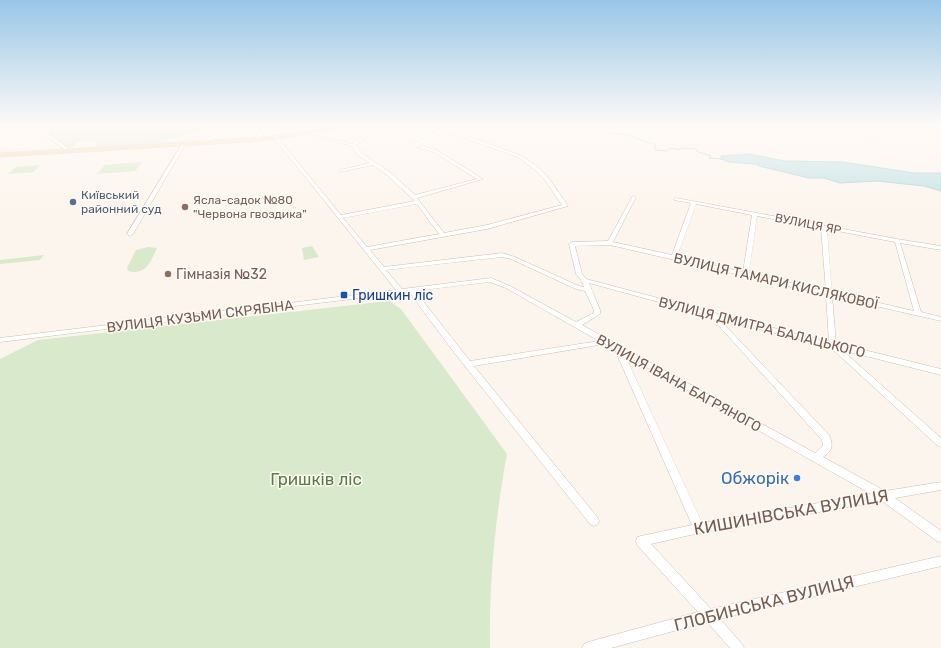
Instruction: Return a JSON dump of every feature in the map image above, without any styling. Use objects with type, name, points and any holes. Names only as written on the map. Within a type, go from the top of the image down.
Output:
[{"type":"street","points":[[130,234],[177,156]]},
{"type":"street","points":[[291,156],[400,292]]},
{"type":"street","points":[[363,156],[389,174],[414,197],[443,235]]},
{"type":"street","points":[[414,197],[481,179],[445,156]]},
{"type":"street","points":[[366,249],[487,227],[565,206],[546,178],[526,160],[518,156]]},
{"type":"street","points":[[342,171],[374,164]]},
{"type":"street","points":[[610,244],[634,197]]},
{"type":"street","name":"ВУЛИЦЯ ЯР","points":[[676,199],[941,248]]},
{"type":"street","points":[[340,217],[418,202]]},
{"type":"street","points":[[674,258],[694,203]]},
{"type":"street","points":[[746,275],[755,214]]},
{"type":"street","points":[[824,227],[833,346],[941,443]]},
{"type":"street","points":[[897,241],[918,314]]},
{"type":"street","name":"ВУЛИЦЯ ТАМАРИ КИСЛЯКОВОЇ","points":[[584,280],[579,274],[572,244],[610,244],[941,319]]},
{"type":"street","points":[[382,269],[502,255],[513,258],[578,288],[588,289]]},
{"type":"street","name":"ВУЛИЦЯ ІВАНА БАГРЯНОГО","points":[[400,292],[491,280],[508,287],[882,495],[941,537]]},
{"type":"street","points":[[576,325],[597,314],[597,310],[584,280]]},
{"type":"street","name":"ВУЛИЦЯ ДМИТРА БАЛАЦЬКОГО","points":[[584,280],[833,346],[941,372]]},
{"type":"street","points":[[386,294],[393,286],[393,282]]},
{"type":"street","points":[[411,290],[594,521]]},
{"type":"street","name":"ВУЛИЦЯ КУЗЬМИ СКРЯБІНА","points":[[0,340],[400,292]]},
{"type":"street","points":[[713,315],[826,438],[829,443],[826,451],[814,458]]},
{"type":"street","points":[[469,364],[605,342]]},
{"type":"street","points":[[618,349],[699,528]]},
{"type":"street","name":"КИШИНІВСЬКА ВУЛИЦЯ","points":[[707,616],[641,541],[699,528],[882,495],[941,486]]},
{"type":"street","name":"ГЛОБИНСЬКА ВУЛИЦЯ","points":[[588,648],[707,616],[941,561]]},
{"type":"street","points":[[707,616],[738,648]]},
{"type":"green space","points":[[142,162],[135,171],[97,174],[105,165]]},
{"type":"green space","points":[[40,165],[33,172],[8,174],[16,167]]},
{"type":"green space","points":[[312,246],[319,257],[304,260],[302,248]]},
{"type":"green space","points":[[148,247],[157,248],[147,266],[139,271],[128,271],[127,268],[136,250]]},
{"type":"green space","points":[[44,255],[40,260],[0,264],[0,260]]},
{"type":"green space","name":"Гришків ліс","points":[[389,301],[401,309],[507,454],[499,502],[494,551],[490,648],[0,648],[0,359],[38,340]]},
{"type":"water","points":[[721,156],[760,156],[784,161],[842,162],[914,173],[941,173],[941,191],[924,186],[877,181],[840,183],[824,178],[809,178],[756,164],[729,162],[721,159]]},
{"type":"waterway","points":[[711,156],[709,158],[722,159]]},
{"type":"place","name":"Київський районний суд","points":[[73,202]]},
{"type":"place","name":"Ясла-садок №80 \"Червона гвоздика\"","points":[[185,207]]},
{"type":"place","name":"Гімназія №32","points":[[168,274]]},
{"type":"place","name":"Гришкин ліс","points":[[344,295]]},
{"type":"place","name":"Обжорік","points":[[797,478]]}]
